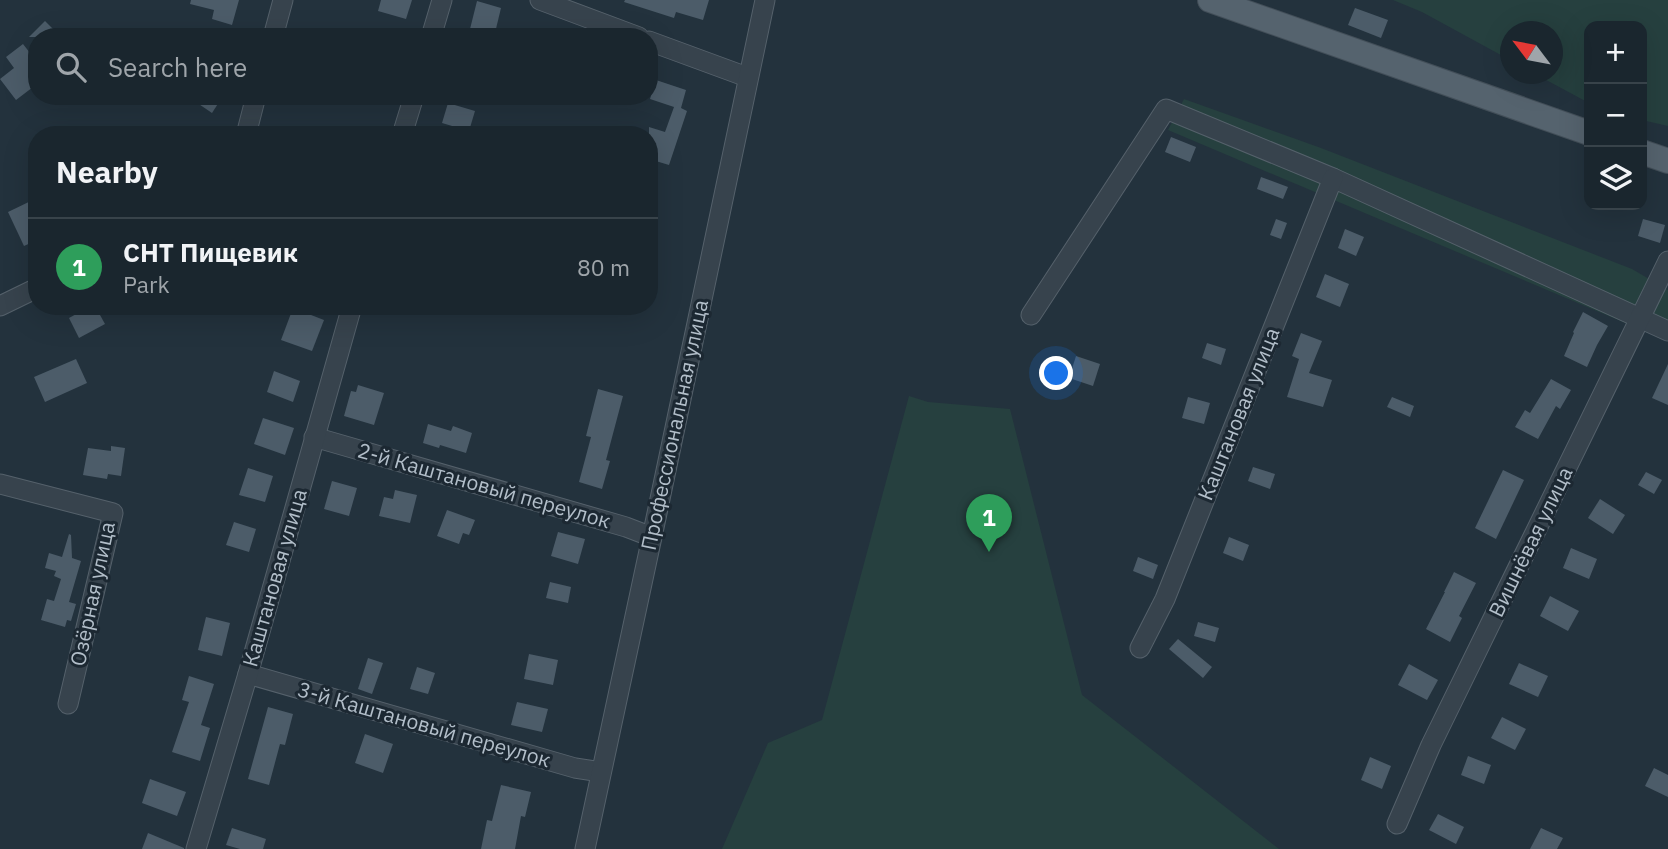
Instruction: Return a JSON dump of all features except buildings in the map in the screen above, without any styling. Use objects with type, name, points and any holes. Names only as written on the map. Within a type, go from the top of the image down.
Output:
[{"type":"main road","points":[[1210,0],[1584,131]]},
{"type":"main road","points":[[1647,154],[1668,161]]},
{"type":"street","points":[[275,28],[283,0]]},
{"type":"street","points":[[434,28],[442,0]]},
{"type":"street","points":[[540,0],[615,28]]},
{"type":"street","name":"Профессиональная улица","points":[[584,849],[765,0]]},
{"type":"street","points":[[658,44],[747,77]]},
{"type":"street","points":[[248,126],[254,105]]},
{"type":"street","points":[[405,126],[411,105]]},
{"type":"street","points":[[1031,315],[1166,109],[1333,178],[1668,331]]},
{"type":"street","name":"Каштановая улица","points":[[1140,648],[1165,599],[1333,178]]},
{"type":"street","name":"Вишнёвая улица","points":[[1397,824],[1431,746],[1668,261]]},
{"type":"street","points":[[0,306],[28,292]]},
{"type":"street","name":"Каштановая улица","points":[[197,849],[349,315]]},
{"type":"street","name":"2-й Каштановый переулок","points":[[314,437],[626,527],[652,537]]},
{"type":"street","name":"Озёрная улица","points":[[0,484],[113,513],[68,704]]},
{"type":"street","name":"3-й Каштановый переулок","points":[[248,674],[575,768],[601,772]]},
{"type":"green space","points":[[1393,0],[1668,0],[1668,126],[1647,121],[1647,21],[1584,21],[1584,100],[1554,84],[1563,84],[1563,21],[1500,21],[1500,55],[1422,12]]},
{"type":"green space","points":[[1184,99],[1321,148],[1632,269],[1668,290],[1668,341],[1168,130]]},
{"type":"green space","points":[[909,396],[928,402],[1010,409],[1082,695],[1279,849],[722,849],[768,743],[822,720]]},
{"type":"place","name":"СНТ Пищевик","points":[[989,552]]}]
